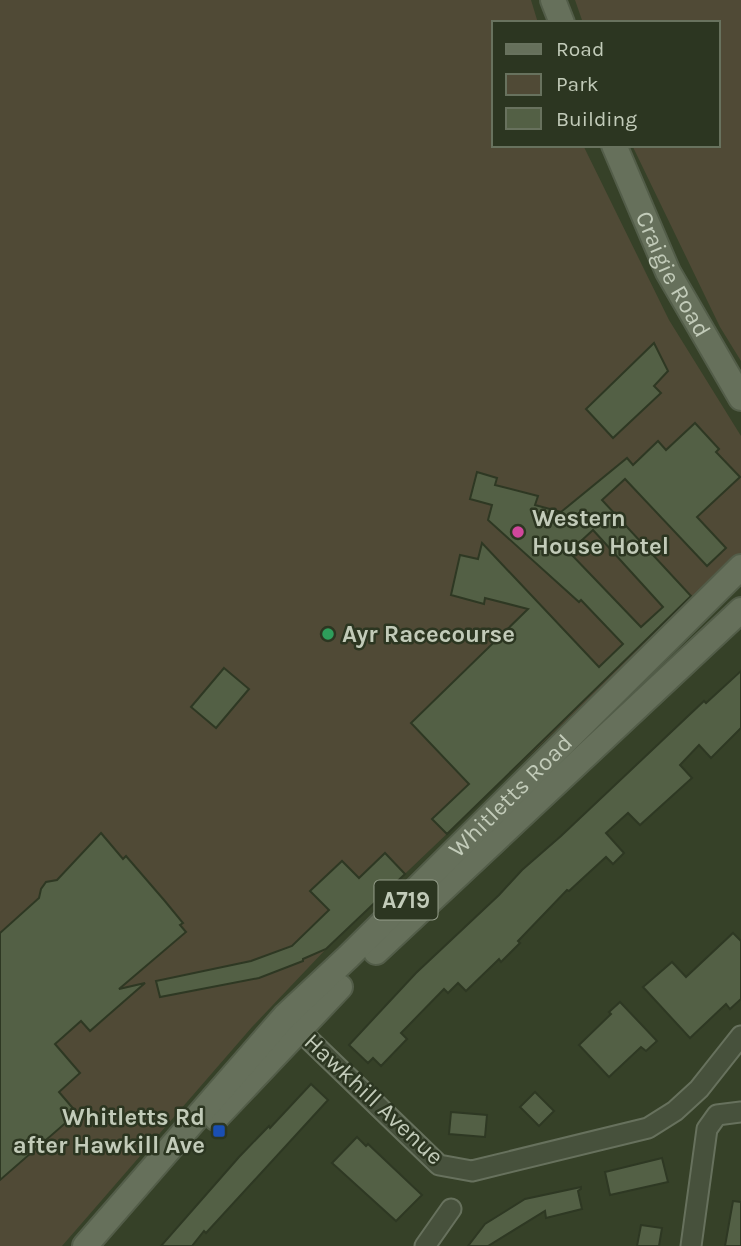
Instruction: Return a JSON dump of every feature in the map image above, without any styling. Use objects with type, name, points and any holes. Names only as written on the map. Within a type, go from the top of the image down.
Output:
[{"type":"main road","points":[[553,0],[561,21]]},
{"type":"main road","name":"Craigie Road","points":[[615,147],[668,272],[741,398]]},
{"type":"main road","name":"Whitletts Road","points":[[85,1246],[285,1016],[348,957],[741,567]]},
{"type":"main road","name":"Whitletts Road","points":[[102,1246],[332,994],[741,610]]},
{"type":"street","name":"Hawkhill Avenue","points":[[298,1029],[439,1165],[472,1171],[648,1128],[675,1111],[699,1089],[741,1036]]},
{"type":"street","points":[[691,1246],[707,1129],[717,1115],[741,1112]]},
{"type":"street","points":[[425,1246],[451,1209]]},
{"type":"green space","name":"Ayr Racecourse","points":[[0,0],[531,0],[537,21],[492,21],[492,147],[584,147],[669,320],[741,436],[741,554],[326,949],[252,1027],[62,1246],[0,1246]]},
{"type":"green space","points":[[575,0],[741,0],[741,361],[720,327],[633,147],[720,147],[720,21],[582,21]]},
{"type":"building","points":[[654,343],[668,371],[654,386],[661,393],[613,438],[586,409]]},
{"type":"building","points":[[695,423],[719,449],[716,452],[740,477],[697,517],[726,548],[707,566],[625,479],[602,500],[691,596],[447,834],[432,819],[469,784],[411,723],[528,609],[485,598],[484,604],[451,595],[460,555],[478,559],[482,543],[599,667],[623,644],[581,600],[579,602],[488,520],[492,505],[470,499],[477,472],[497,478],[495,485],[538,496],[535,505],[561,512],[627,458],[633,465],[658,441],[666,450]],"holes":[[[593,530],[663,607],[641,627],[569,552]]]},
{"type":"building","points":[[224,668],[249,689],[216,728],[191,707]]},
{"type":"building","points":[[741,671],[741,728],[711,758],[699,745],[680,765],[692,778],[640,825],[628,813],[606,833],[624,853],[613,864],[606,857],[567,890],[501,962],[499,959],[466,991],[458,983],[448,993],[444,989],[401,1033],[407,1039],[381,1066],[373,1058],[368,1063],[349,1045],[416,973],[522,870],[704,701],[706,703]]},
{"type":"building","points":[[101,833],[123,859],[126,856],[164,900],[183,923],[180,925],[186,932],[119,989],[145,983],[90,1031],[81,1021],[55,1044],[80,1073],[59,1092],[77,1113],[0,1180],[0,933],[39,898],[46,882],[57,880]]},
{"type":"building","points":[[385,853],[405,874],[326,949],[259,978],[160,997],[156,981],[251,961],[292,946],[329,910],[310,891],[342,861],[359,878]]},
{"type":"building","points":[[733,933],[741,941],[741,999],[730,1009],[726,1004],[690,1038],[643,987],[672,962],[686,977]]},
{"type":"building","points":[[620,1002],[657,1041],[646,1051],[641,1047],[609,1077],[579,1045]]},
{"type":"building","points":[[311,1084],[328,1100],[206,1233],[204,1231],[192,1246],[161,1246],[239,1157]]},
{"type":"building","points":[[535,1092],[554,1111],[539,1126],[520,1107]]},
{"type":"building","points":[[451,1112],[487,1115],[485,1137],[449,1134]]},
{"type":"building","points":[[357,1137],[366,1146],[368,1144],[422,1195],[396,1221],[332,1163]]},
{"type":"building","points":[[662,1158],[668,1182],[610,1195],[605,1172]]},
{"type":"building","points":[[581,1187],[578,1191],[582,1209],[546,1218],[545,1211],[488,1246],[468,1246],[485,1224],[525,1199]]},
{"type":"building","points":[[733,1201],[741,1202],[741,1246],[725,1246]]},
{"type":"building","points":[[641,1225],[662,1228],[659,1246],[637,1246]]},
{"type":"place","name":"Western House Hotel","points":[[518,532]]},
{"type":"place","name":"Ayr Racecourse","points":[[328,634]]},
{"type":"place","name":"Whitletts Rd after Hawkill Ave","points":[[219,1131]]}]
